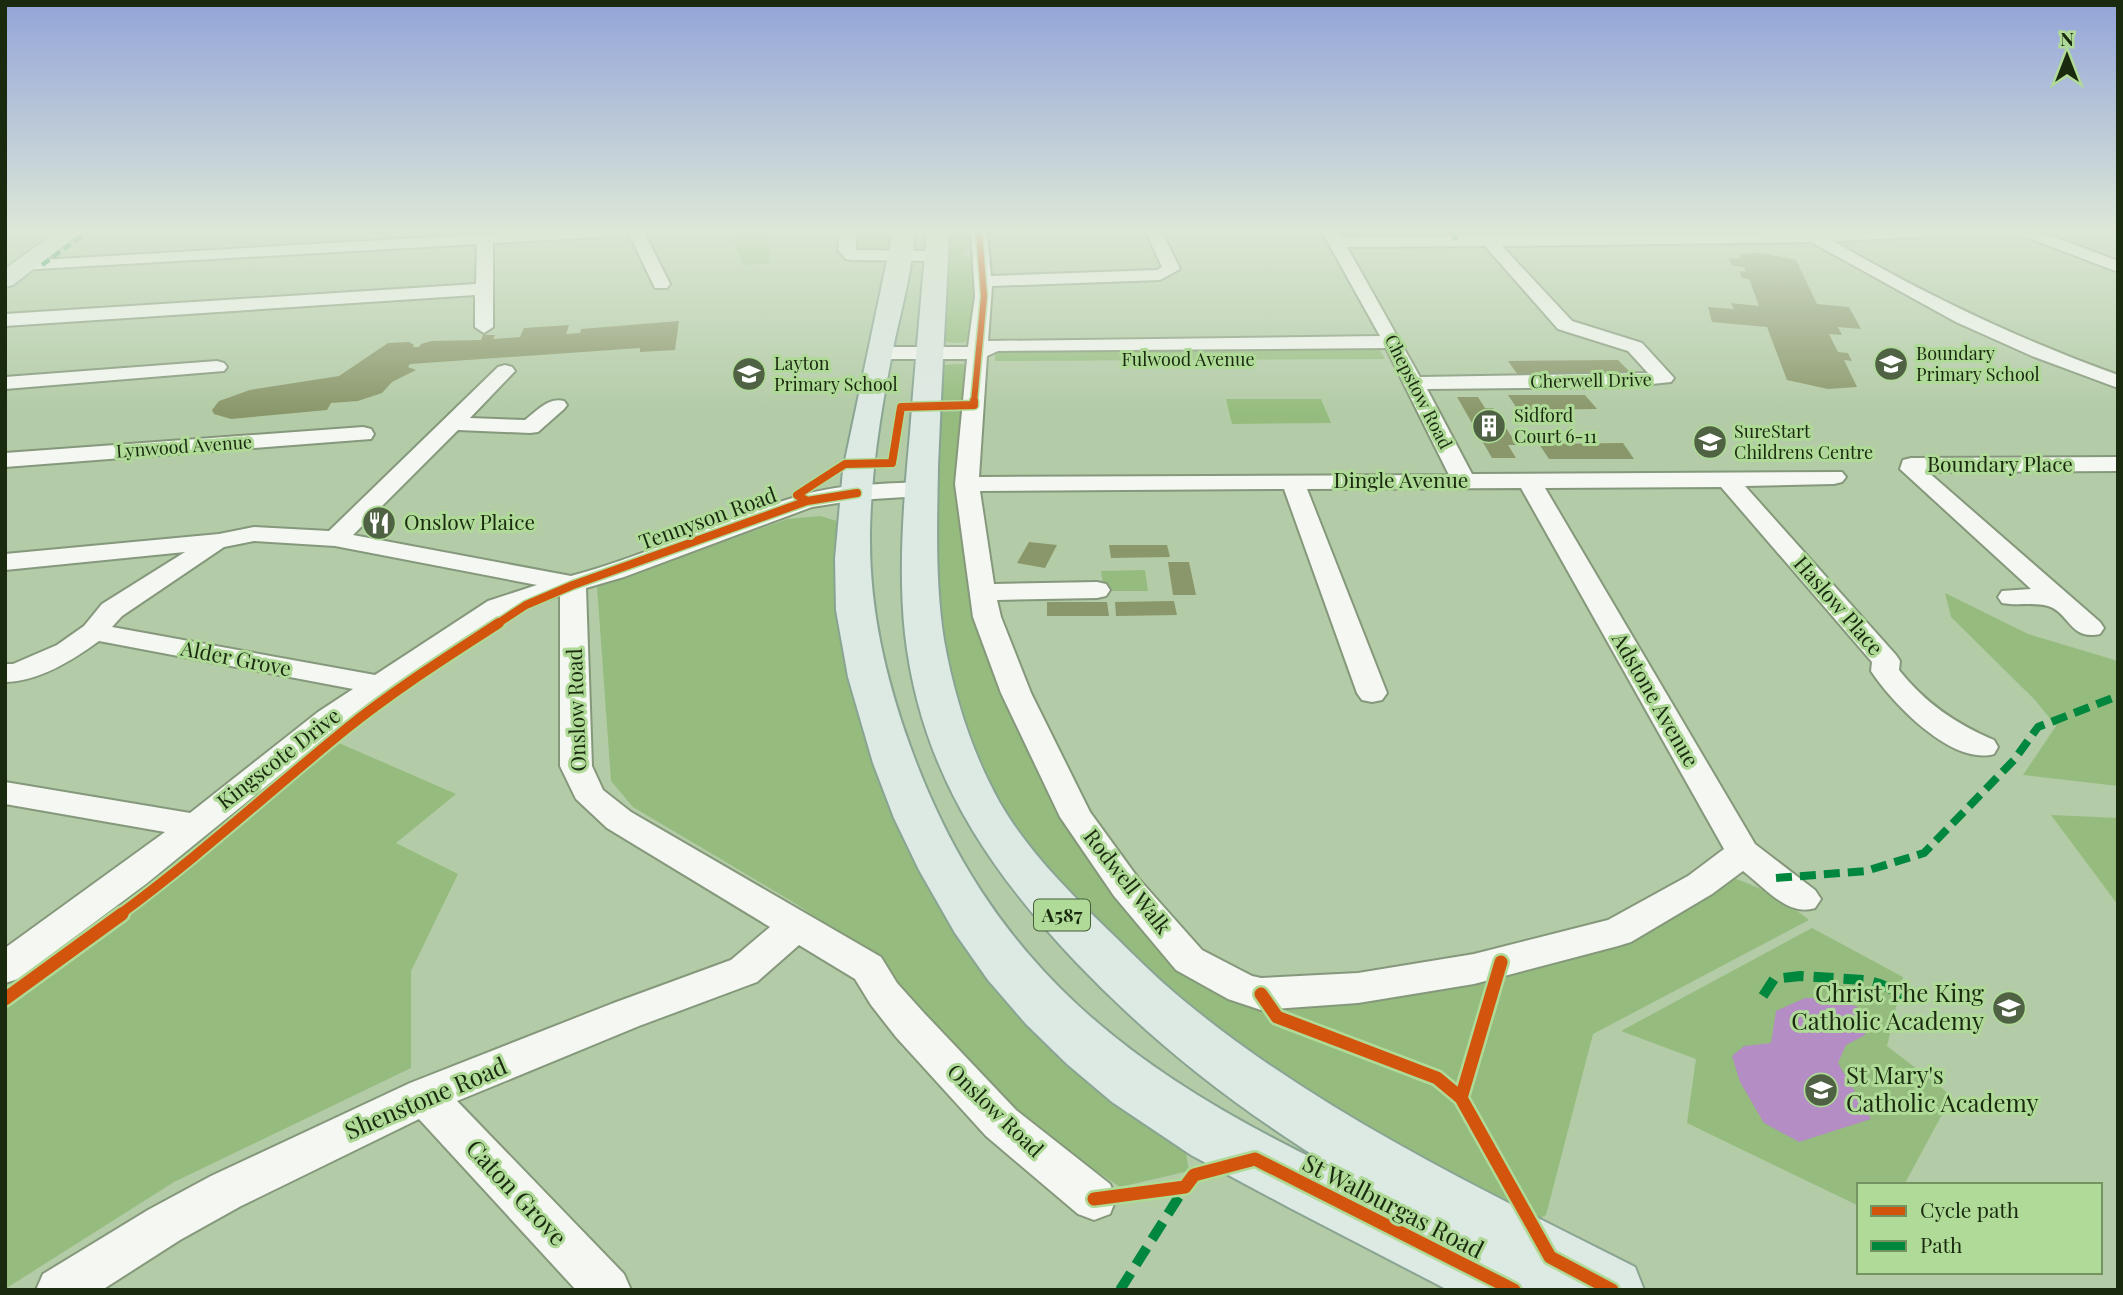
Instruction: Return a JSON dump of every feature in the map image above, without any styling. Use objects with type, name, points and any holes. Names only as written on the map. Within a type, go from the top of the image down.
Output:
[{"type":"main road","name":"St Walburgas Road","points":[[893,292],[879,353],[857,493],[853,589],[861,643],[884,732],[916,822],[934,860],[969,917],[1045,1011],[1101,1060],[1180,1118],[1255,1159],[1514,1290]]},
{"type":"main road","name":"St Walburgas Road","points":[[934,292],[918,541],[922,611],[928,657],[951,741],[969,786],[990,822],[1023,869],[1059,912],[1164,1016],[1231,1069],[1325,1131],[1442,1201],[1612,1290]]},
{"type":"street","points":[[5,320],[432,292]]},
{"type":"street","points":[[484,327],[485,292]]},
{"type":"street","name":"Rodwell Walk","points":[[983,292],[968,484],[987,617],[1016,693],[1076,817],[1126,887],[1189,960],[1241,988],[1261,994],[1359,988],[1474,969],[1618,932],[1700,885],[1743,853]]},
{"type":"street","name":"Chepstow Road","points":[[1364,292],[1464,481]]},
{"type":"street","name":"Cherwell Drive","points":[[1414,383],[1664,378],[1635,347],[1565,325],[1536,292]]},
{"type":"street","points":[[1909,292],[1996,335],[2118,382]]},
{"type":"street","name":"Fulwood Avenue","points":[[879,353],[977,353],[995,361],[1397,350]]},
{"type":"street","points":[[5,383],[217,366]]},
{"type":"street","points":[[335,539],[505,371]]},
{"type":"street","points":[[452,423],[530,427],[557,405]]},
{"type":"street","name":"Lynwood Avenue","points":[[5,460],[363,434]]},
{"type":"street","name":"Boundary Place","points":[[2090,628],[1911,469],[1911,465],[2113,469]]},
{"type":"street","name":"Dingle Avenue","points":[[968,484],[1727,480],[1834,477]]},
{"type":"street","name":"Haslow Place","points":[[1727,480],[1886,661],[1885,671],[1912,704],[1939,726],[1983,747]]},
{"type":"street","name":"Adstone Avenue","points":[[1530,481],[1743,853],[1803,899]]},
{"type":"street","points":[[1293,482],[1372,693]]},
{"type":"street","name":"Tennyson Road","points":[[573,585],[807,501],[857,493],[922,489]]},
{"type":"street","points":[[5,562],[219,541],[254,534],[335,539],[573,585]]},
{"type":"street","points":[[9,675],[67,651],[94,632],[112,610],[219,541]]},
{"type":"street","name":"Kingscote Drive","points":[[5,968],[134,875],[193,825],[377,685],[498,607],[517,599],[573,585]]},
{"type":"street","name":"Onslow Road","points":[[573,585],[576,766],[581,785],[597,804],[619,820],[799,924],[868,968],[884,994],[910,1025],[993,1114],[1094,1199]]},
{"type":"street","points":[[982,592],[1097,590]]},
{"type":"street","points":[[2011,597],[2055,597]]},
{"type":"street","name":"Alder Grove","points":[[94,632],[377,685]]},
{"type":"street","points":[[5,793],[193,825]]},
{"type":"street","name":"Shenstone Road","points":[[59,1290],[164,1225],[226,1191],[425,1096],[625,1015],[744,971],[799,924]]},
{"type":"street","name":"Caton Grove","points":[[425,1096],[608,1290]]},
{"type":"green space","points":[[934,292],[980,292],[979,338],[967,342],[945,342],[932,338]]},
{"type":"green space","points":[[1376,343],[1385,359],[995,361],[995,345]]},
{"type":"green space","points":[[977,365],[974,405],[927,406],[929,367]]},
{"type":"green space","points":[[1226,399],[1321,399],[1331,423],[1232,424]]},
{"type":"green space","points":[[974,411],[976,557],[1056,775],[1189,960],[1273,994],[1618,932],[1717,873],[1766,892],[1809,920],[1593,1034],[1546,1215],[1509,1235],[1387,1169],[1059,912],[938,697],[927,412]]},
{"type":"green space","points":[[820,516],[854,526],[853,588],[934,860],[1180,1118],[1189,1171],[1120,1187],[1036,1130],[955,1054],[878,959],[793,902],[633,807],[611,781],[597,586],[788,519]]},
{"type":"green space","points":[[1145,570],[1148,591],[1104,591],[1101,571]]},
{"type":"green space","points":[[1945,593],[2028,634],[2118,661],[2118,786],[2023,775],[2056,726],[2035,700],[1951,617]]},
{"type":"green space","points":[[332,740],[456,794],[396,843],[458,874],[411,971],[411,1068],[174,1182],[5,1289],[5,998],[90,938],[173,874]]},
{"type":"green space","points":[[2051,815],[2118,818],[2118,905]]},
{"type":"green space","points":[[1812,928],[1903,977],[1887,1046],[1952,1096],[1905,1183],[1857,1183],[1857,1205],[1687,1123],[1696,1059],[1621,1031]]},
{"type":"shaded area","points":[[1805,998],[1840,998],[1868,1013],[1865,1035],[1846,1045],[1838,1063],[1871,1119],[1799,1142],[1764,1123],[1740,1082],[1732,1056],[1744,1046],[1771,1043],[1776,1011]]},
{"type":"building","points":[[1754,292],[1811,292],[1817,304],[1849,307],[1861,329],[1838,327],[1842,335],[1829,334],[1838,352],[1848,353],[1852,361],[1844,360],[1857,387],[1828,389],[1787,380],[1767,327],[1712,322],[1708,307],[1734,309],[1731,303],[1759,306]]},
{"type":"building","points":[[679,321],[675,350],[640,352],[640,348],[410,364],[408,367],[416,370],[392,382],[382,393],[358,401],[331,403],[327,410],[231,419],[214,414],[212,410],[219,401],[250,390],[339,376],[388,343],[409,342],[413,347],[419,347],[432,341],[481,340],[483,335],[495,335],[493,339],[520,337],[524,328],[569,325],[566,334],[580,333],[581,329]]},
{"type":"building","points":[[1618,360],[1632,374],[1518,375],[1508,361]]},
{"type":"building","points":[[1508,395],[1585,395],[1597,409],[1518,410]]},
{"type":"building","name":"Sidford Court 6-11","points":[[1457,397],[1478,397],[1485,408],[1493,408],[1517,445],[1508,445],[1516,458],[1492,458]]},
{"type":"building","points":[[1623,443],[1634,459],[1549,459],[1539,444]]},
{"type":"building","points":[[1029,542],[1057,545],[1045,568],[1017,563]]},
{"type":"building","points":[[1109,545],[1167,545],[1170,557],[1111,558]]},
{"type":"building","points":[[1168,562],[1189,562],[1196,595],[1173,595]]},
{"type":"building","points":[[1174,601],[1177,615],[1116,616],[1115,602]]},
{"type":"building","points":[[1047,602],[1107,602],[1109,616],[1047,616]]},
{"type":"marked path","points":[[1776,878],[1866,871],[1924,853],[2014,760],[2038,727],[2118,696]]},
{"type":"marked path","points":[[1763,996],[1774,979],[1800,976],[1870,981],[1910,998]]},
{"type":"marked path","points":[[1120,1290],[1185,1187]]},
{"type":"cycle path","points":[[807,501],[797,495],[845,464],[892,463],[901,407],[974,405],[984,292]]},
{"type":"cycle path","points":[[5,999],[174,875],[347,728],[390,695],[526,605],[573,585],[807,501],[857,493]]},
{"type":"cycle path","points":[[1461,1098],[1501,962]]},
{"type":"cycle path","points":[[1261,994],[1277,1017],[1437,1078],[1461,1098],[1550,1257],[1612,1290]]},
{"type":"cycle path","points":[[1094,1199],[1185,1187],[1194,1175],[1255,1159],[1514,1290]]},
{"type":"place","name":"Boundary Primary School","points":[[1891,364]]},
{"type":"place","name":"Layton Primary School","points":[[749,374]]},
{"type":"place","name":"Sidford Court 6-11","points":[[1489,426]]},
{"type":"place","name":"SureStart Childrens Centre","points":[[1710,442]]},
{"type":"place","name":"Onslow Plaice","points":[[379,523]]},
{"type":"place","name":"Christ The King Catholic Academy","points":[[2009,1008]]},
{"type":"place","name":"St Mary's Catholic Academy","points":[[1821,1090]]}]
